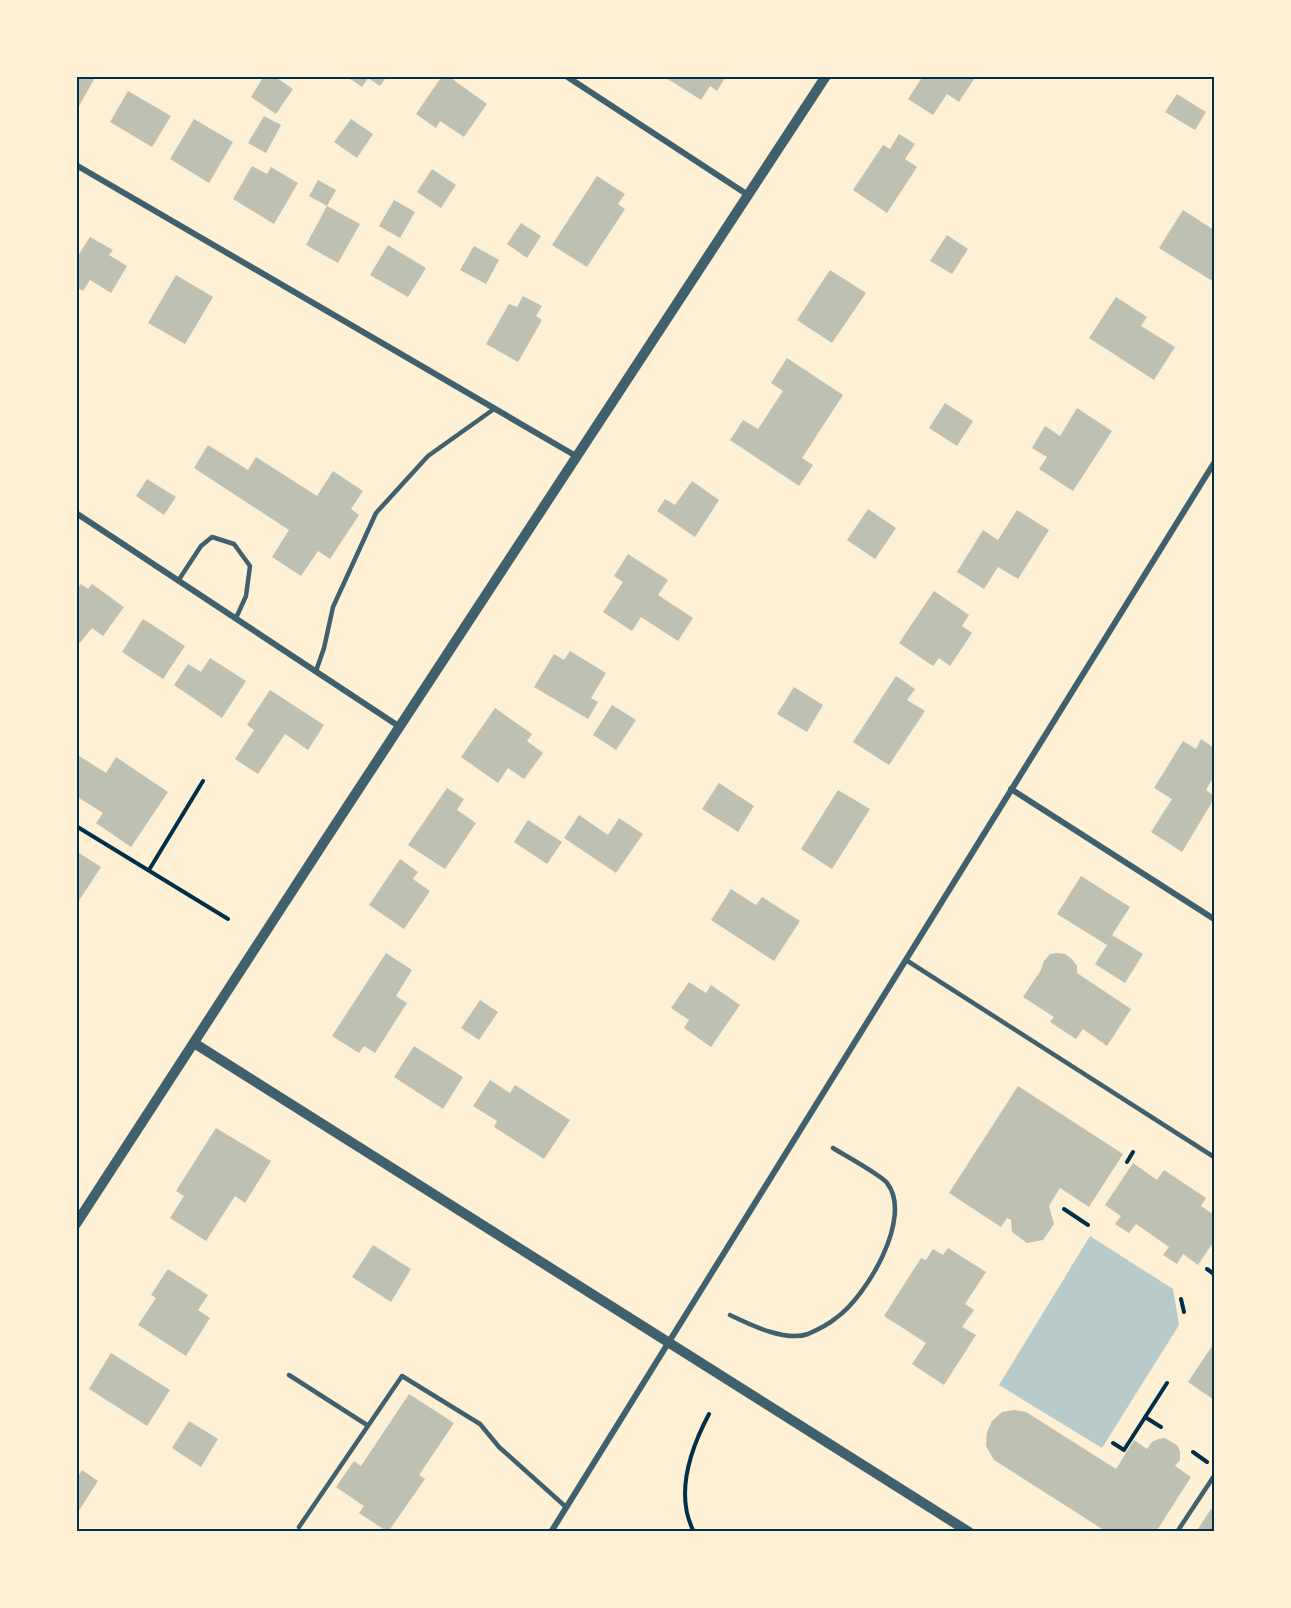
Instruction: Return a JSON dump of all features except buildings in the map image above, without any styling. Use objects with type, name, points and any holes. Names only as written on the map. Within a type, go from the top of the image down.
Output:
[{"type":"street","points":[[566,76],[749,195]]},
{"type":"street","points":[[76,1224],[826,76]]},
{"type":"street","points":[[76,165],[576,456]]},
{"type":"street","points":[[551,1532],[1215,463]]},
{"type":"street","points":[[76,513],[400,727]]},
{"type":"street","points":[[1011,789],[1215,920]]},
{"type":"street","points":[[194,1043],[969,1532]]},
{"type":"lane","points":[[316,671],[324,648],[333,607],[376,513],[428,456],[494,409]]},
{"type":"lane","points":[[178,581],[201,546],[212,537],[234,544],[250,566],[246,597],[236,618]]},
{"type":"lane","points":[[906,960],[1215,1157]]},
{"type":"lane","points":[[730,1315],[759,1329],[786,1335],[807,1335],[837,1318],[862,1290],[885,1253],[896,1204],[887,1182],[833,1148]]},
{"type":"lane","points":[[290,1375],[367,1425]]},
{"type":"lane","points":[[299,1527],[402,1376],[480,1424],[499,1447],[566,1507]]},
{"type":"lane","points":[[1177,1532],[1215,1476]]},
{"type":"path","points":[[149,870],[203,781]]},
{"type":"path","points":[[76,826],[228,919]]},
{"type":"path","points":[[1127,1162],[1133,1152]]},
{"type":"path","points":[[1064,1209],[1088,1225]]},
{"type":"path","points":[[1207,1269],[1215,1274]]},
{"type":"path","points":[[1181,1299],[1184,1312]]},
{"type":"path","points":[[1113,1443],[1124,1449],[1167,1383]]},
{"type":"path","points":[[694,1532],[685,1498],[688,1465],[696,1437],[709,1414]]},
{"type":"path","points":[[1145,1417],[1161,1428]]},
{"type":"path","points":[[1193,1452],[1215,1467]]},
{"type":"shaded area","points":[[1090,1236],[1173,1289],[1179,1325],[1102,1448],[999,1385]]}]
